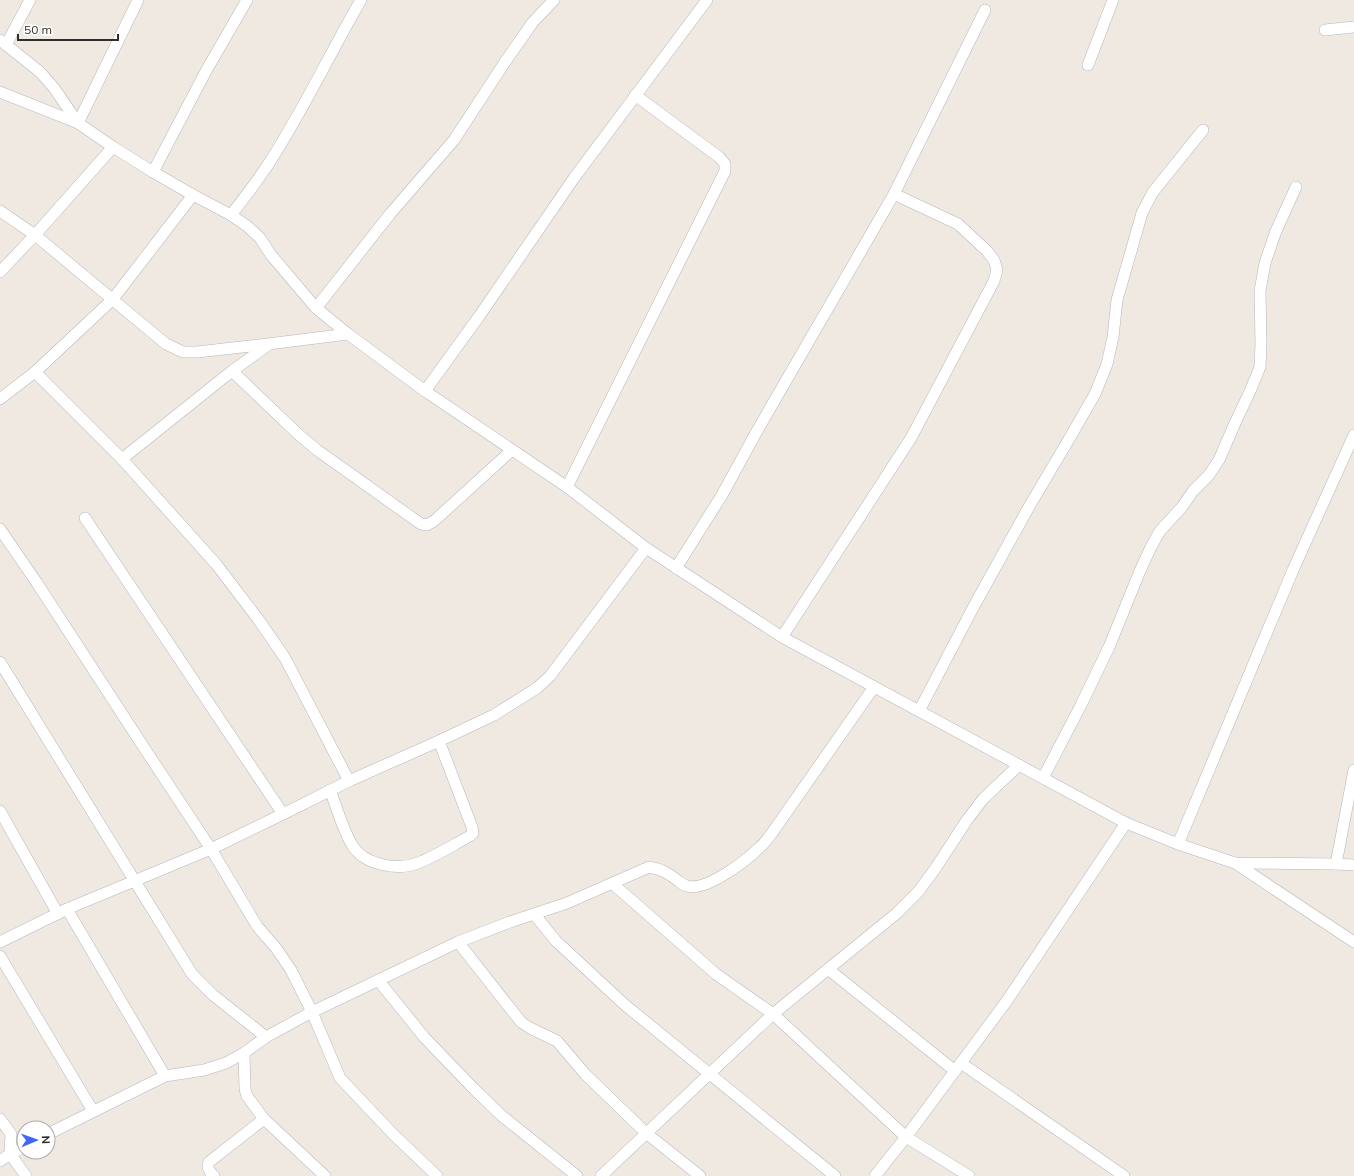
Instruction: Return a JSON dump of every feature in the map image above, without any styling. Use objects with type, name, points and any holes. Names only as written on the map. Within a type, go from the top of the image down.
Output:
[{"type":"street","points":[[30,0],[3,42],[40,72],[54,88],[78,123]]},
{"type":"street","points":[[78,123],[138,0]]},
{"type":"street","points":[[153,172],[206,71],[247,0]]},
{"type":"street","points":[[232,215],[270,162],[285,138],[361,0]]},
{"type":"street","points":[[316,308],[390,214],[454,140],[533,22],[554,0]]},
{"type":"street","points":[[425,391],[480,315],[574,178],[707,0]]},
{"type":"street","points":[[1088,65],[1113,0]]},
{"type":"street","points":[[676,568],[722,495],[756,432],[894,194],[985,10]]},
{"type":"street","points":[[1325,30],[1354,27]]},
{"type":"street","points":[[0,92],[78,123],[113,147],[193,196],[232,215],[260,238],[271,255],[316,308],[348,334],[425,391],[567,487],[646,548],[782,637],[1126,824],[1178,844],[1235,863],[1354,942]]},
{"type":"street","points":[[567,487],[725,171],[725,164],[719,157],[636,95]]},
{"type":"street","points":[[918,711],[1030,505],[1066,446],[1094,394],[1107,364],[1113,337],[1117,300],[1142,213],[1153,192],[1203,130]]},
{"type":"street","points":[[0,272],[113,147]]},
{"type":"street","points":[[1043,778],[1109,648],[1151,546],[1160,530],[1209,475],[1219,460],[1235,422],[1251,390],[1260,367],[1260,291],[1266,263],[1276,231],[1296,187]]},
{"type":"street","points":[[782,637],[911,438],[984,301],[996,275],[997,270],[994,260],[958,224],[894,194]]},
{"type":"street","points":[[0,399],[35,372],[113,299],[193,196]]},
{"type":"street","points":[[0,211],[35,235],[166,344],[182,352],[197,352],[348,334]]},
{"type":"street","points":[[122,459],[268,344]]},
{"type":"street","points":[[232,371],[298,434],[317,450],[421,524],[427,525],[434,521],[512,450]]},
{"type":"street","points":[[35,372],[122,459],[216,564],[285,658],[349,781]]},
{"type":"street","points":[[1178,844],[1293,570],[1354,435]]},
{"type":"street","points":[[85,518],[283,814]]},
{"type":"street","points":[[0,529],[37,583],[138,740],[211,848],[257,926],[276,948],[291,970],[312,1012],[340,1078],[393,1134],[437,1176]]},
{"type":"street","points":[[0,942],[63,912],[211,848],[349,781],[494,715],[537,688],[550,676],[646,548]]},
{"type":"street","points":[[0,662],[192,974],[213,995],[266,1037]]},
{"type":"street","points":[[56,1130],[165,1076],[204,1070],[226,1063],[244,1053],[266,1037],[312,1012],[458,942],[567,903],[613,884],[628,876],[649,868],[658,869],[666,872],[686,886],[701,887],[731,871],[760,847],[772,833],[874,687]]},
{"type":"street","points":[[330,790],[343,827],[352,845],[360,855],[370,861],[383,864],[403,866],[418,863],[473,833],[438,741]]},
{"type":"street","points":[[601,1176],[773,1014],[897,913],[918,892],[983,799],[1019,765]]},
{"type":"street","points":[[1336,864],[1354,770]]},
{"type":"street","points":[[0,811],[165,1076]]},
{"type":"street","points":[[875,1176],[906,1137],[1006,1002],[1126,824]]},
{"type":"street","points":[[1235,863],[1354,865]]},
{"type":"street","points":[[613,884],[716,974],[773,1014],[906,1137],[969,1176]]},
{"type":"street","points":[[534,914],[556,941],[581,966],[625,1005],[835,1176]]},
{"type":"street","points":[[458,942],[521,1022],[557,1041],[585,1074],[646,1133],[700,1176]]},
{"type":"street","points":[[0,956],[93,1111]]},
{"type":"street","points":[[828,969],[958,1067],[1124,1176]]},
{"type":"street","points":[[378,980],[424,1037],[474,1089],[502,1116],[577,1176]]},
{"type":"street","points":[[244,1053],[245,1089],[247,1096],[264,1119],[325,1176]]},
{"type":"street","points":[[214,1176],[208,1170],[207,1166],[209,1162],[264,1119]]},
{"type":"street","points":[[0,1120],[11,1134],[10,1154],[26,1176]]},
{"type":"street","points":[[0,1161],[16,1151]]}]
